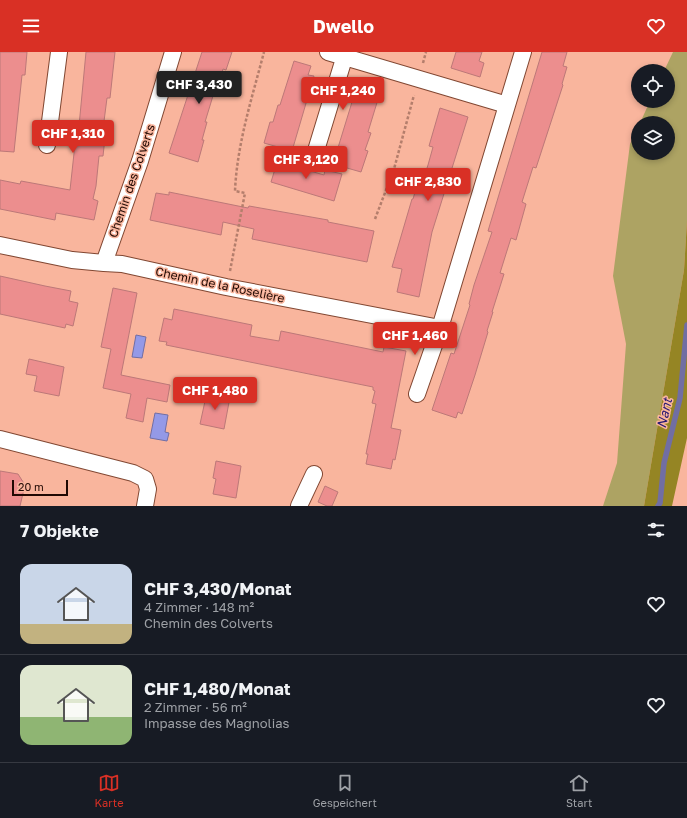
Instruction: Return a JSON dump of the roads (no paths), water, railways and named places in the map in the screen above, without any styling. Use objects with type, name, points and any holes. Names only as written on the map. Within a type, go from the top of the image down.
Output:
[{"type":"street","points":[[47,145],[59,52]]},
{"type":"street","name":"Chemin des Colverts","points":[[104,263],[140,161],[173,52]]},
{"type":"street","points":[[328,52],[345,54],[418,79],[507,105]]},
{"type":"street","points":[[417,394],[440,328],[523,52]]},
{"type":"street","points":[[314,157],[345,54]]},
{"type":"street","name":"Chemin de la Roselière","points":[[0,245],[72,260],[122,264],[226,287],[440,328]]},
{"type":"street","points":[[0,439],[133,473],[145,480],[148,489],[145,506]]},
{"type":"street","points":[[299,506],[314,474]]},
{"type":"water","points":[[136,335],[146,337],[142,358],[132,357]]},
{"type":"water","points":[[155,413],[168,415],[165,432],[169,433],[167,441],[150,438]]},
{"type":"waterway","name":"Nant","points":[[658,506],[660,503],[664,463],[680,398],[687,325]]}]
